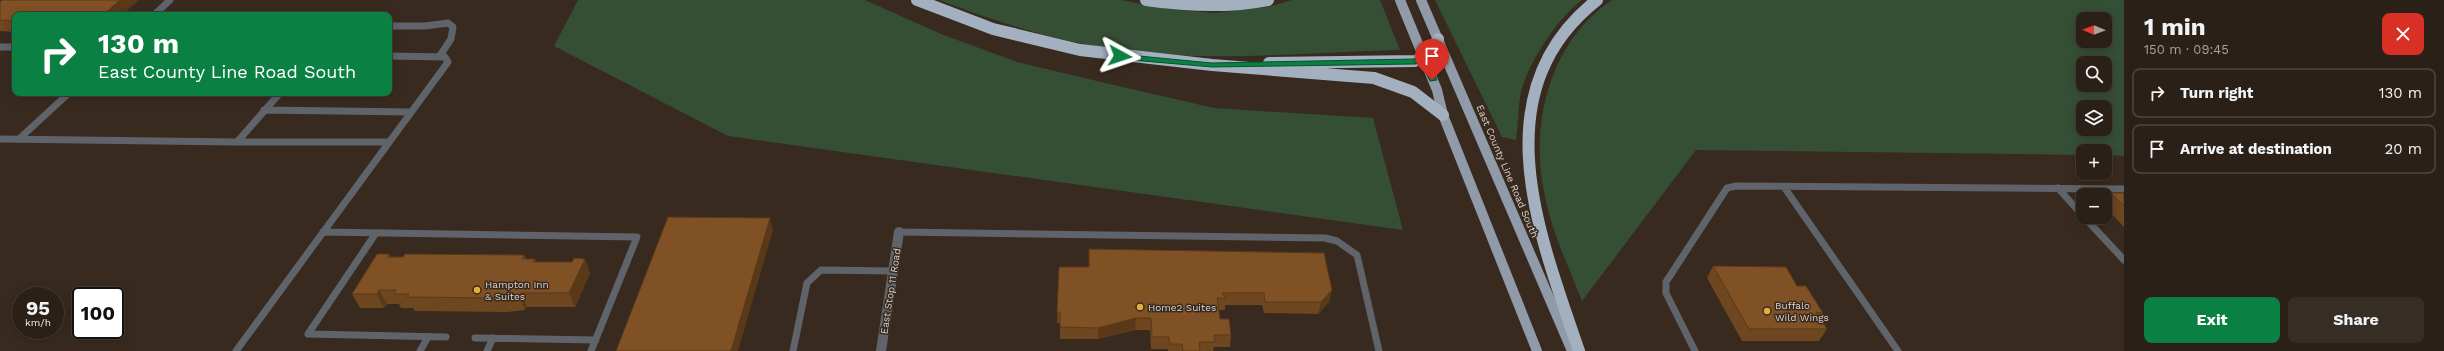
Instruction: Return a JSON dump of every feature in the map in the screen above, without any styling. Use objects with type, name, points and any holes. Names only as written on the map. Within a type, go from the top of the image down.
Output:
[{"type":"highway","points":[[917,0],[982,26],[1040,42],[1120,56],[1212,65],[1343,74],[1374,78],[1413,92],[1443,115]]},
{"type":"highway","points":[[1146,0],[1195,6],[1228,5],[1268,0]]},
{"type":"highway","points":[[1579,351],[1532,204],[1527,136],[1531,101],[1545,59],[1568,25],[1597,0]]},
{"type":"highway","points":[[1212,65],[1415,61],[1424,58],[1434,47],[1438,39]]},
{"type":"main road","points":[[1400,0],[1437,90],[1443,115],[1537,351]]},
{"type":"main road","name":"East County Line Road South","points":[[1421,0],[1572,351]]},
{"type":"street","name":"East Stop 11 Road","points":[[881,351],[899,232]]},
{"type":"lane","points":[[157,12],[170,0]]},
{"type":"lane","points":[[392,26],[425,26],[448,23],[453,27],[451,39],[439,57]]},
{"type":"lane","points":[[0,47],[12,47]]},
{"type":"lane","points":[[236,351],[448,62],[445,57],[392,56]]},
{"type":"lane","points":[[19,139],[66,96]]},
{"type":"lane","points":[[236,142],[277,96]]},
{"type":"lane","points":[[264,110],[410,112]]},
{"type":"lane","points":[[0,139],[388,142]]},
{"type":"lane","points":[[1695,351],[1666,293],[1666,282],[1727,188],[1736,186],[1784,186],[2124,189]]},
{"type":"lane","points":[[1784,186],[1898,351]]},
{"type":"lane","points":[[2058,188],[2076,209]]},
{"type":"lane","points":[[2090,224],[2124,260]]},
{"type":"lane","points":[[322,232],[638,237],[591,351]]},
{"type":"lane","points":[[899,232],[1324,238],[1337,241],[1357,255],[1379,351]]},
{"type":"lane","points":[[376,233],[308,334],[446,337]]},
{"type":"lane","points":[[793,351],[807,283],[822,270],[893,271]]},
{"type":"lane","points":[[420,351],[428,337]]},
{"type":"lane","points":[[475,338],[596,340]]},
{"type":"lane","points":[[487,351],[494,338]]},
{"type":"green space","points":[[578,0],[865,0],[941,34],[1017,62],[1118,86],[1214,108],[1373,118],[1403,230],[728,136],[554,46]]},
{"type":"green space","points":[[939,0],[1121,0],[1167,9],[1215,13],[1268,7],[1292,0],[1380,0],[1400,50],[1248,56],[1188,56],[1130,51],[1074,42],[1019,28]]},
{"type":"green space","points":[[1435,0],[1582,0],[1572,8],[1553,31],[1536,57],[1529,71],[1523,84],[1520,97],[1516,140],[1502,137]]},
{"type":"green space","points":[[1612,0],[2124,0],[2124,156],[2112,155],[2112,144],[2076,144],[2076,155],[1696,150],[1582,301],[1560,247],[1551,220],[1544,192],[1540,166],[1540,139],[1543,112],[1550,86],[1560,61],[1573,38],[1591,17]]},
{"type":"building","points":[[2,0],[120,0],[106,12],[12,12],[12,21],[0,20],[0,2]]},
{"type":"building","points":[[2112,193],[2124,193],[2124,206],[2112,194]]},
{"type":"building","points":[[668,217],[770,218],[731,351],[616,351]]},
{"type":"building","name":"Home2 Suites","points":[[1089,249],[1324,253],[1332,290],[1321,302],[1265,302],[1264,293],[1222,293],[1226,298],[1217,298],[1220,319],[1229,319],[1231,335],[1214,335],[1215,342],[1199,342],[1200,351],[1183,351],[1182,344],[1170,344],[1169,337],[1152,337],[1151,318],[1136,318],[1098,328],[1060,327],[1060,312],[1057,312],[1059,267],[1089,267]]},
{"type":"building","points":[[377,254],[389,254],[387,257],[403,257],[405,254],[524,255],[522,259],[535,259],[533,262],[572,262],[574,258],[585,259],[569,293],[521,293],[519,296],[502,298],[407,297],[409,294],[394,294],[396,290],[379,290],[377,294],[352,294]]},
{"type":"building","name":"Buffalo Wild Wings","points":[[1713,266],[1786,267],[1797,286],[1806,286],[1823,313],[1816,312],[1827,329],[1749,329]]},
{"type":"place","name":"Hampton Inn & Suites","points":[[477,290]]},
{"type":"place","name":"Home2 Suites","points":[[1140,307]]},
{"type":"place","name":"Buffalo Wild Wings","points":[[1767,311]]},
{"type":"route","points":[[1120,56],[1212,65],[1288,62],[1415,61],[1424,58],[1432,80]]}]
